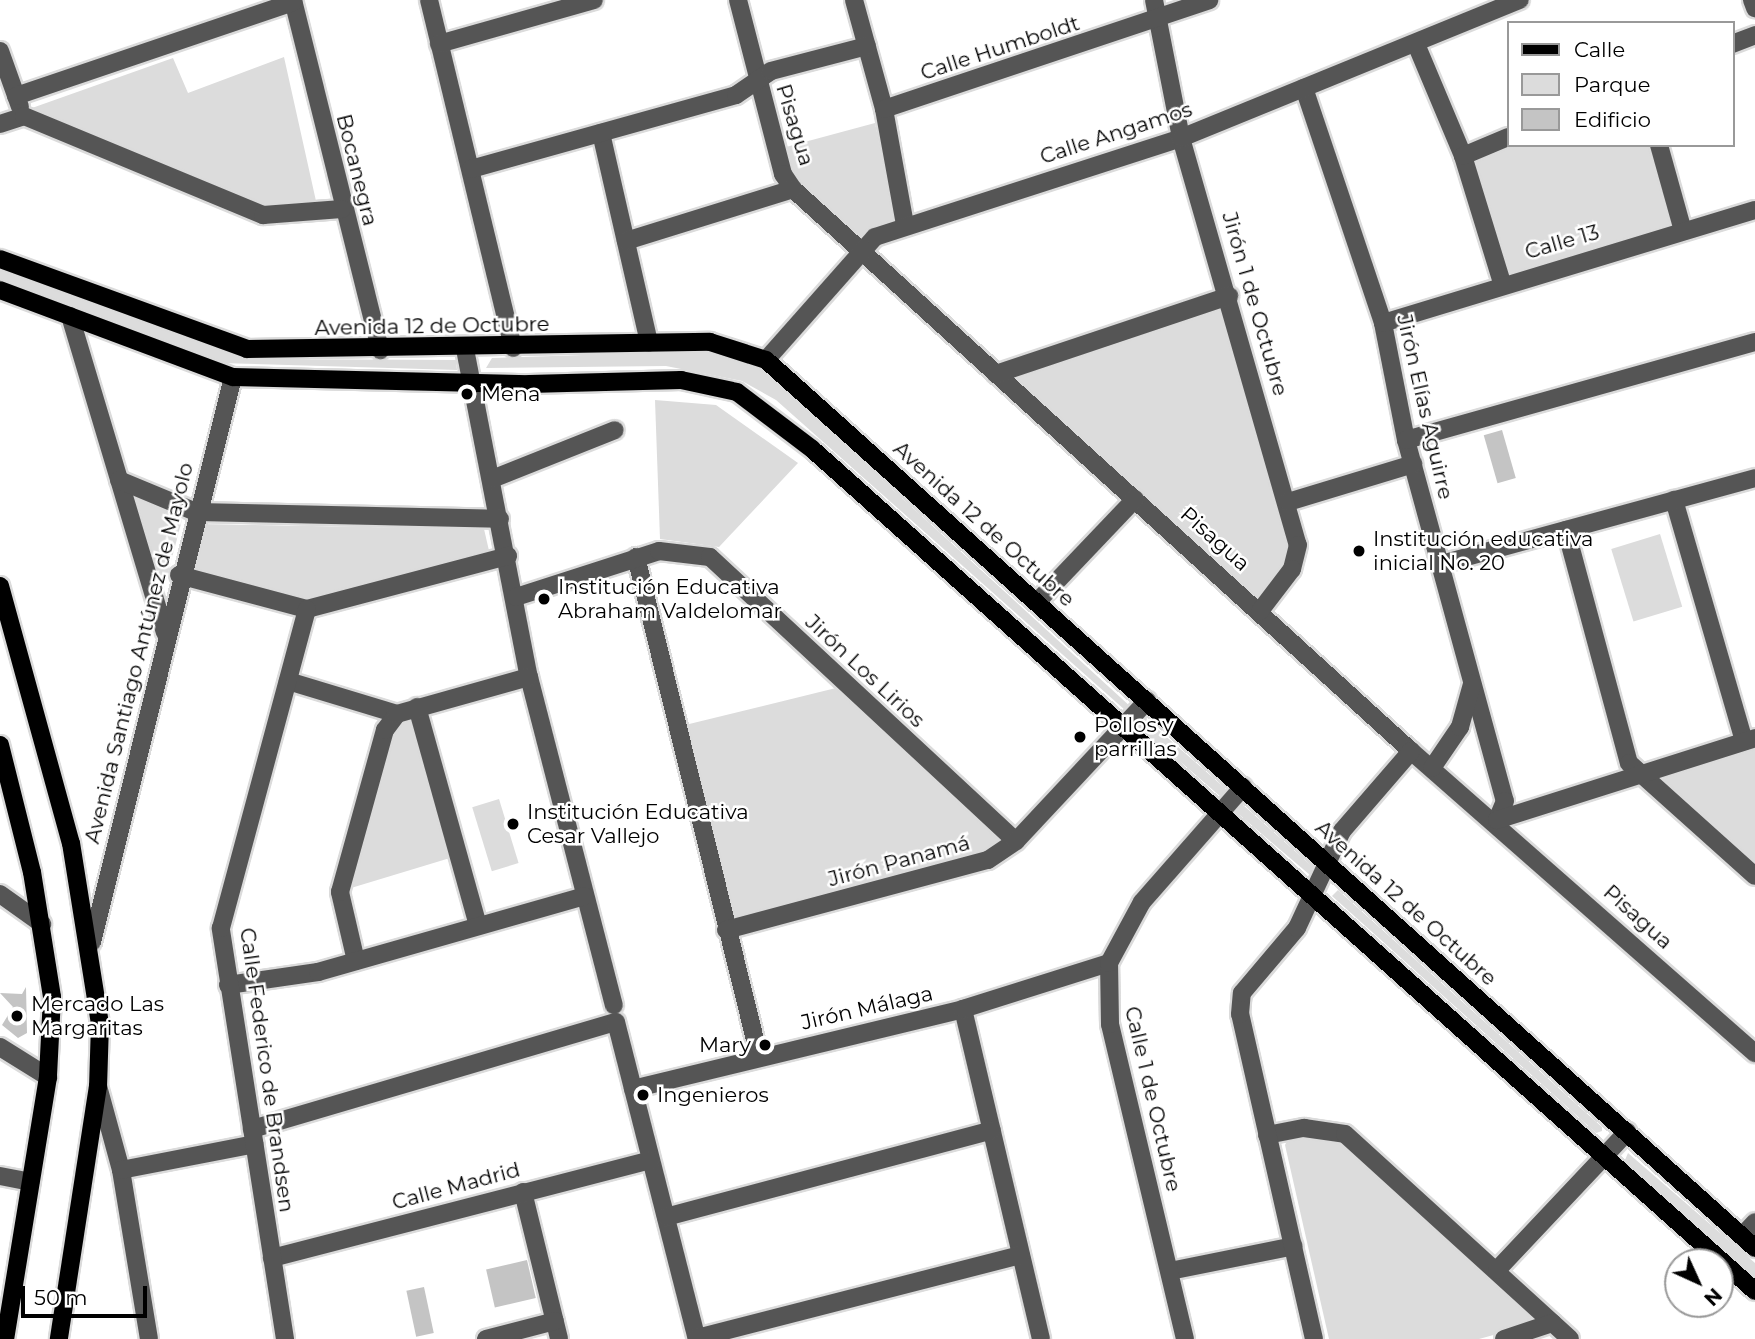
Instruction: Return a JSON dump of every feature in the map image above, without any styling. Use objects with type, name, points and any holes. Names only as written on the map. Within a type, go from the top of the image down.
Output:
[{"type":"main road","name":"Avenida 12 de Octubre","points":[[0,259],[220,343],[380,350],[649,343],[730,345],[766,360],[1749,1242]]},
{"type":"main road","points":[[0,290],[233,377],[472,383],[681,380],[737,392],[812,449],[1755,1291]]},
{"type":"main road","name":"Avenida Santiago Antúnez de Mayolo","points":[[0,586],[92,942],[100,1024],[98,1087],[59,1339]]},
{"type":"main road","points":[[0,745],[5,780],[42,924],[52,997],[48,1077],[5,1303],[5,1339]]},
{"type":"street","points":[[429,0],[513,348]]},
{"type":"street","points":[[439,44],[594,0]]},
{"type":"street","name":"Pisagua","points":[[738,0],[783,174],[793,189],[1411,751],[1497,820],[1755,1053]]},
{"type":"street","points":[[854,0],[884,109],[905,224]]},
{"type":"street","name":"Jirón 1 de Octubre","points":[[1154,0],[1181,138],[1229,296],[1298,545],[1293,569],[1260,611]]},
{"type":"street","name":"Calle Humboldt","points":[[884,109],[1158,21],[1209,0]]},
{"type":"street","name":"Calle Angamos","points":[[766,360],[875,237],[905,224],[1181,138],[1520,0]]},
{"type":"street","points":[[1752,0],[1755,8]]},
{"type":"street","points":[[16,96],[293,1]]},
{"type":"street","name":"Bocanegra","points":[[293,1],[342,209],[380,350]]},
{"type":"street","points":[[1734,43],[1755,35]]},
{"type":"street","points":[[1416,44],[1463,156],[1502,283]]},
{"type":"street","points":[[471,169],[736,95],[759,82],[771,71],[867,46]]},
{"type":"street","points":[[0,51],[24,116]]},
{"type":"street","name":"Jirón Elías Aguirre","points":[[1304,88],[1383,323],[1406,440],[1505,801],[1497,820]]},
{"type":"street","points":[[0,124],[24,116],[264,215],[342,209]]},
{"type":"street","points":[[601,133],[649,343]]},
{"type":"street","points":[[1463,156],[1506,138]]},
{"type":"street","points":[[1660,147],[1683,231]]},
{"type":"street","points":[[626,240],[793,189]]},
{"type":"street","name":"Calle 13","points":[[1383,323],[1502,283],[1755,209]]},
{"type":"street","points":[[996,374],[1229,296]]},
{"type":"street","points":[[70,316],[165,632]]},
{"type":"street","points":[[1406,440],[1755,342]]},
{"type":"street","points":[[466,349],[516,597],[529,677],[697,1339],[1021,1255]]},
{"type":"street","name":"Avenida Santiago Antúnez de Mayolo","points":[[92,942],[179,575],[233,377]]},
{"type":"street","points":[[492,479],[615,430]]},
{"type":"street","points":[[1288,502],[1413,464]]},
{"type":"street","points":[[1441,564],[1755,478]]},
{"type":"street","points":[[118,480],[196,512],[500,519]]},
{"type":"street","points":[[1037,602],[1135,499]]},
{"type":"street","points":[[1497,820],[1750,739],[1674,500]]},
{"type":"street","points":[[1566,530],[1629,763],[1755,876]]},
{"type":"street","name":"Jirón Los Lirios","points":[[516,597],[636,557],[675,549],[710,557],[1016,841]]},
{"type":"street","points":[[179,575],[307,609],[508,556]]},
{"type":"street","points":[[636,557],[759,1056]]},
{"type":"street","name":"Calle Federico de Brandsen","points":[[285,1339],[221,928],[307,609]]},
{"type":"street","points":[[356,961],[340,892],[385,730],[397,714],[529,677]]},
{"type":"street","points":[[288,681],[397,714]]},
{"type":"street","points":[[1432,768],[1460,727],[1472,684]]},
{"type":"street","name":"Jirón Panamá","points":[[726,930],[964,869],[1016,841],[1147,701]]},
{"type":"street","points":[[417,707],[478,926]]},
{"type":"street","points":[[1314,1339],[1240,1014],[1242,993],[1297,928],[1342,831],[1411,751]]},
{"type":"street","name":"Calle 1 de Octubre","points":[[1185,1339],[1110,1024],[1109,963],[1122,929],[1243,787]]},
{"type":"street","points":[[0,894],[42,924]]},
{"type":"street","points":[[228,985],[356,961],[584,896]]},
{"type":"street","name":"Jirón Málaga","points":[[633,1089],[759,1056],[963,1009],[1109,963]]},
{"type":"street","points":[[963,1009],[1041,1339]]},
{"type":"street","points":[[121,1170],[254,1136],[615,1013]]},
{"type":"street","points":[[0,1047],[48,1077]]},
{"type":"street","points":[[98,1087],[121,1170],[149,1339]]},
{"type":"street","points":[[1267,1135],[1304,1128],[1345,1134],[1570,1339]]},
{"type":"street","points":[[666,1217],[992,1130]]},
{"type":"street","points":[[1497,1270],[1627,1132]]},
{"type":"street","name":"Calle Madrid","points":[[272,1258],[651,1160]]},
{"type":"street","points":[[0,1176],[30,1182]]},
{"type":"street","points":[[523,1192],[559,1339]]},
{"type":"street","points":[[1749,1242],[1755,1222]]},
{"type":"street","points":[[1170,1271],[1294,1246]]},
{"type":"street","points":[[486,1339],[555,1321]]},
{"type":"street","points":[[1504,1339],[1552,1323]]},
{"type":"green space","points":[[284,57],[316,201],[269,208],[32,108],[173,58],[188,93]]},
{"type":"green space","points":[[875,123],[895,219],[857,245],[794,175],[786,147]]},
{"type":"green space","points":[[1511,147],[1651,147],[1673,225],[1508,276],[1476,161]]},
{"type":"green space","points":[[0,268],[246,359],[456,360],[457,370],[218,363],[0,281]]},
{"type":"green space","points":[[1225,306],[1292,543],[1288,566],[1267,595],[1253,596],[1018,382],[1018,372]]},
{"type":"green space","points":[[720,351],[762,370],[1132,708],[1125,710],[776,400],[742,381],[666,366],[486,368],[492,358]]},
{"type":"green space","points":[[655,400],[716,405],[798,463],[719,547],[660,539]]},
{"type":"green space","points":[[136,498],[183,516],[163,592]]},
{"type":"green space","points":[[197,524],[484,529],[490,555],[302,602],[187,572]]},
{"type":"green space","points":[[1660,534],[1682,607],[1633,622],[1611,549]]},
{"type":"green space","points":[[836,688],[998,839],[989,849],[734,919],[681,726]]},
{"type":"green space","points":[[1145,718],[1226,789],[1228,795],[1221,797],[1140,727],[1139,719]]},
{"type":"green space","points":[[412,720],[450,858],[351,888],[394,728]]},
{"type":"green space","points":[[1755,749],[1755,864],[1656,777]]},
{"type":"green space","points":[[499,799],[519,863],[492,871],[472,807]]},
{"type":"green space","points":[[1242,804],[1313,867],[1310,875],[1236,812]]},
{"type":"green space","points":[[1338,890],[1602,1127],[1602,1131],[1596,1133],[1332,896]]},
{"type":"green space","points":[[1315,1132],[1348,1145],[1535,1319],[1530,1325],[1479,1339],[1329,1339],[1285,1145],[1289,1137]]},
{"type":"green space","points":[[1628,1153],[1755,1263],[1755,1276],[1734,1257],[1734,1248],[1724,1248],[1625,1160]]},
{"type":"building","points":[[1502,430],[1516,478],[1498,483],[1484,435]]},
{"type":"building","name":"Mercado Las Margaritas","points":[[26,987],[27,1033],[18,1038],[2,1025],[13,1007],[0,993],[22,994]]},
{"type":"building","points":[[527,1260],[536,1298],[495,1307],[486,1269]]},
{"type":"building","points":[[424,1287],[434,1333],[416,1337],[406,1291]]},
{"type":"place","name":"Mena","points":[[467,394]]},
{"type":"place","name":"Institución educativa inicial No. 20","points":[[1359,551]]},
{"type":"place","name":"Institución Educativa Abraham Valdelomar","points":[[544,599]]},
{"type":"place","name":"Pollos y parrillas","points":[[1080,737]]},
{"type":"place","name":"Institución Educativa Cesar Vallejo","points":[[513,824]]},
{"type":"place","name":"Mercado Las Margaritas","points":[[17,1016]]},
{"type":"place","name":"Mary","points":[[765,1045]]},
{"type":"place","name":"Ingenieros","points":[[643,1095]]}]
